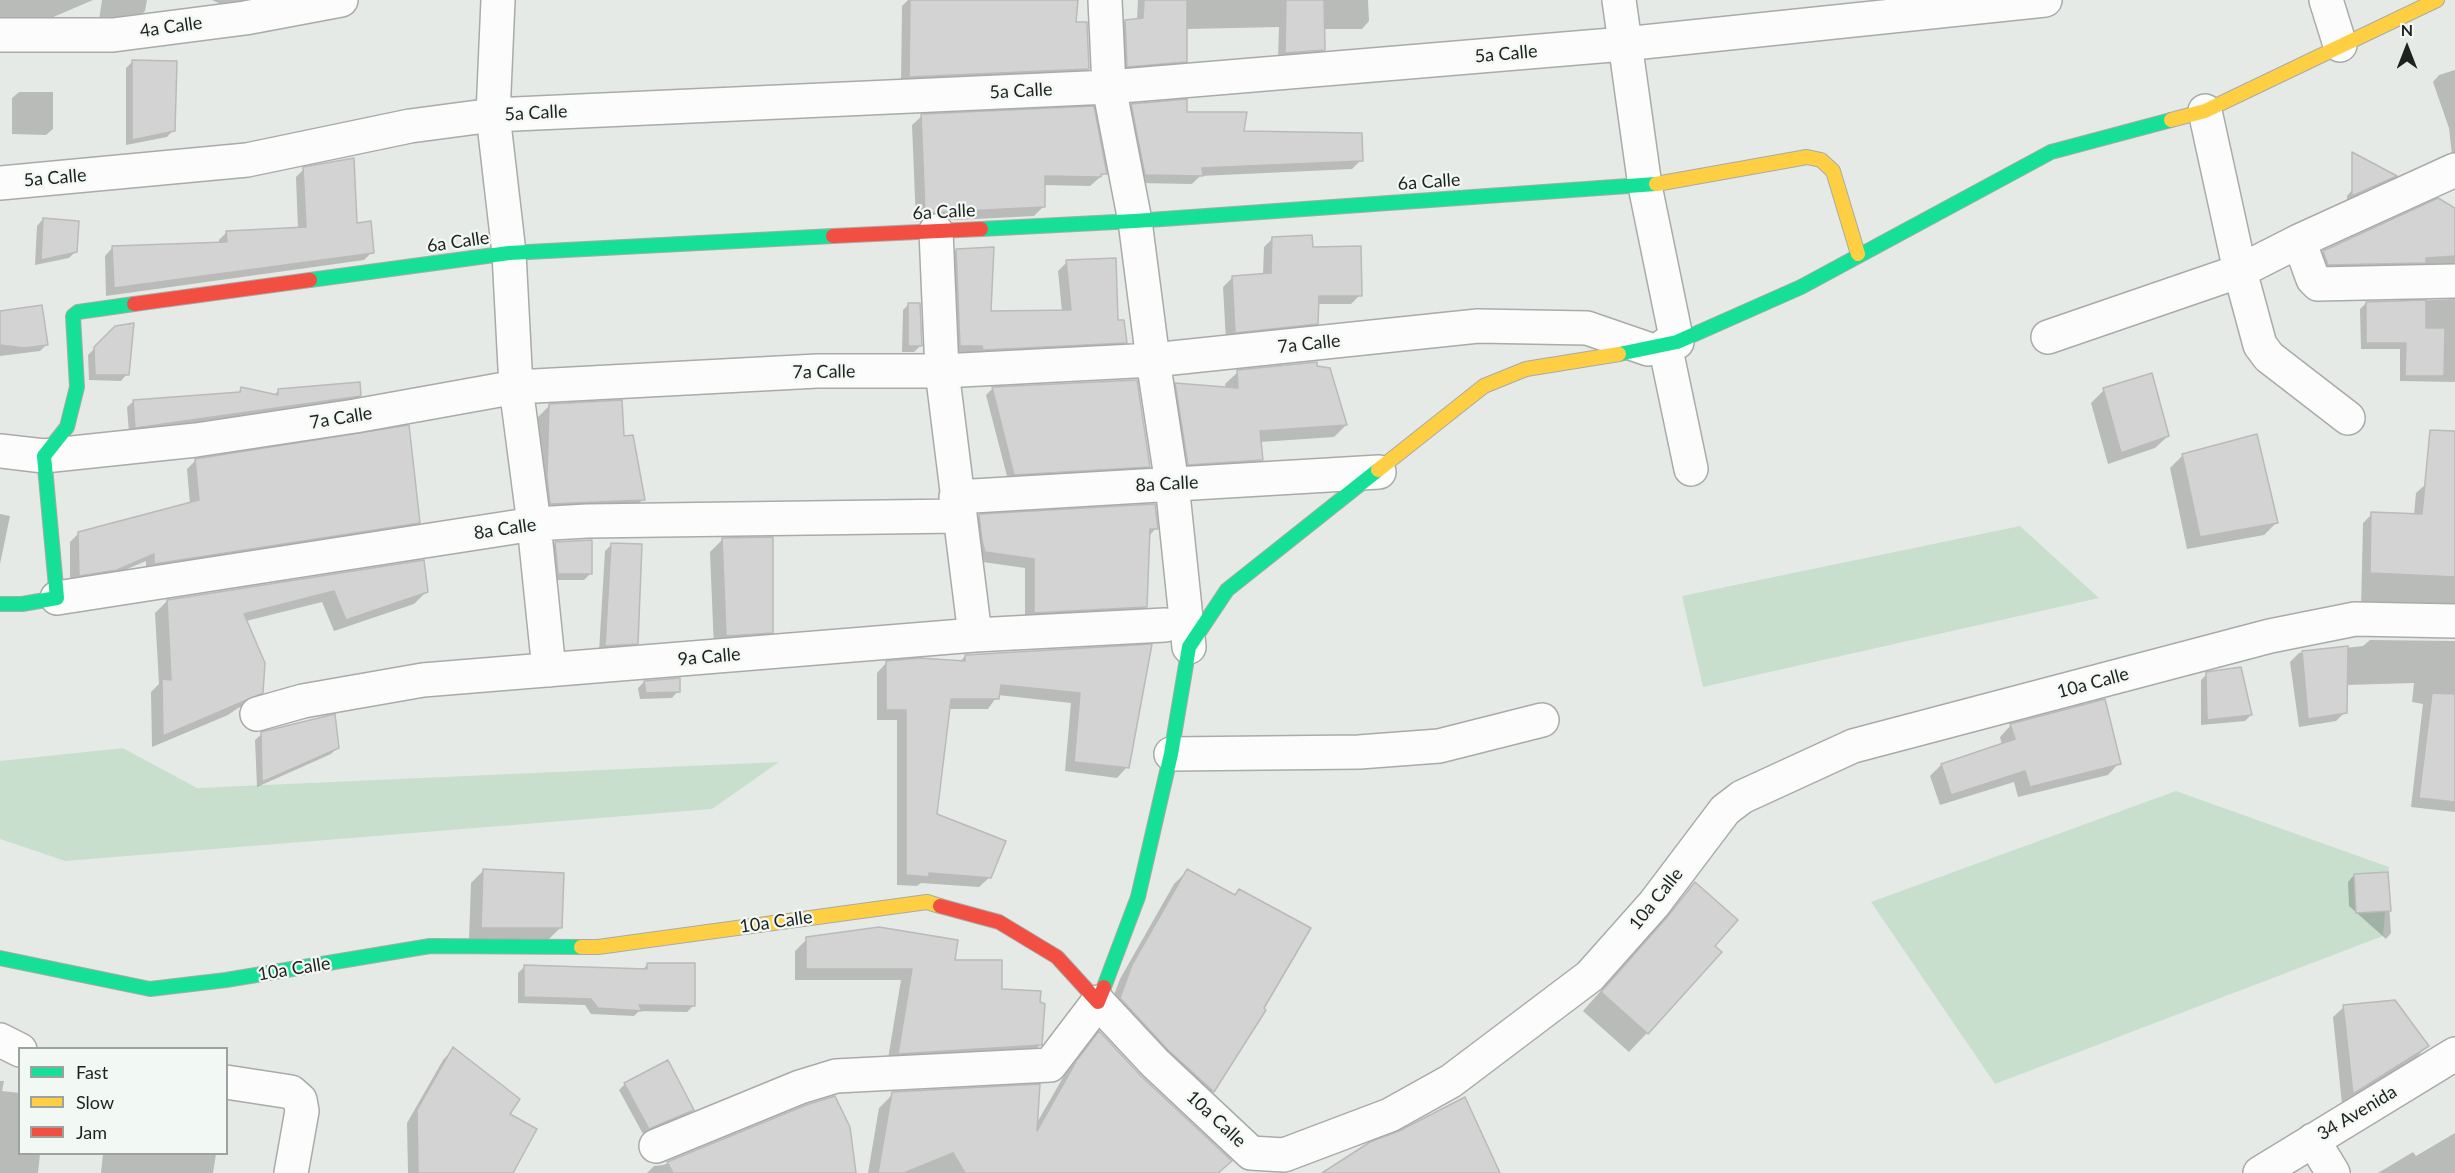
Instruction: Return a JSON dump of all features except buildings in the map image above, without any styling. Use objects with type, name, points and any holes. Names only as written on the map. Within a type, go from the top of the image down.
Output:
[{"type":"street","name":"4a Calle","points":[[0,35],[113,35],[245,18],[341,0]]},
{"type":"street","points":[[498,0],[493,115],[509,253],[516,387],[534,524],[549,669]]},
{"type":"street","points":[[656,1146],[800,1086],[836,1076],[1050,1065],[1098,1002],[1138,897],[1171,754],[1189,647],[1172,484],[1135,220],[1109,87],[1105,0]]},
{"type":"street","points":[[1619,0],[1646,186],[1663,345],[1691,469]]},
{"type":"street","name":"5a Calle","points":[[0,183],[247,160],[410,126],[493,115],[1109,87],[1624,44],[2044,0]]},
{"type":"street","points":[[2326,0],[2340,45]]},
{"type":"street","points":[[1189,647],[1227,590],[1484,386],[1526,369],[1663,345],[1801,286],[2051,152],[2205,111],[2437,0]]},
{"type":"street","points":[[2205,111],[2240,271],[2260,345],[2269,357],[2348,418]]},
{"type":"street","name":"6a Calle","points":[[44,456],[67,427],[77,387],[73,316],[78,312],[509,253],[1135,220],[1646,186],[1807,158],[1821,160],[1833,171],[1858,254]]},
{"type":"street","points":[[2048,337],[2240,271],[2299,241],[2455,170]]},
{"type":"street","points":[[936,231],[942,371],[957,507],[975,635]]},
{"type":"street","points":[[2299,241],[2313,279],[2318,284],[2455,281]]},
{"type":"street","name":"7a Calle","points":[[0,451],[44,456],[196,440],[355,416],[516,387],[817,371],[942,371],[1153,360],[1478,326],[1587,328],[1663,345]]},
{"type":"street","points":[[0,604],[22,604],[57,598],[44,456]]},
{"type":"street","name":"8a Calle","points":[[57,598],[534,524],[957,507],[1172,484],[1379,471]]},
{"type":"street","name":"10a Calle","points":[[0,958],[150,989],[226,980],[430,946],[598,946],[927,902],[999,922],[1057,957],[1155,1063],[1251,1152],[1284,1155],[1390,1115],[1451,1081],[1590,976],[1654,904],[1725,810],[1742,797],[1853,746],[2270,636],[2355,620],[2455,621]]},
{"type":"street","name":"9a Calle","points":[[257,714],[303,701],[423,680],[975,635],[1165,625]]},
{"type":"street","points":[[1171,754],[1359,752],[1439,746],[1542,720]]},
{"type":"street","name":"34 Avenida","points":[[2260,1173],[2455,1054]]},
{"type":"street","points":[[228,1082],[291,1092],[300,1100],[302,1111],[291,1173]]},
{"type":"street","points":[[2313,1140],[2333,1173]]},
{"type":"green space","points":[[2020,526],[2099,598],[1703,687],[1682,596]]},
{"type":"green space","points":[[123,748],[197,788],[779,762],[712,809],[65,861],[0,839],[0,761]]},
{"type":"green space","points":[[2176,791],[2389,867],[2383,936],[1995,1084],[1871,902]]},
{"type":"traffic: fast","points":[[1619,354],[1677,342],[1801,287],[2051,152],[2171,120]]},
{"type":"traffic: fast","points":[[981,229],[1135,221],[1656,184]]},
{"type":"traffic: fast","points":[[310,280],[509,253],[833,236]]},
{"type":"traffic: fast","points":[[0,604],[22,604],[57,598],[44,456],[67,427],[77,387],[73,316],[78,312],[134,304]]},
{"type":"traffic: fast","points":[[1104,987],[1138,897],[1171,754],[1189,647],[1227,590],[1378,470]]},
{"type":"traffic: fast","points":[[0,958],[150,989],[226,980],[430,946],[581,947]]},
{"type":"traffic: slow","points":[[2171,120],[2205,111],[2437,0]]},
{"type":"traffic: slow","points":[[1656,184],[1807,157],[1821,160],[1833,171],[1858,254]]},
{"type":"traffic: slow","points":[[1378,470],[1484,386],[1526,369],[1619,354]]},
{"type":"traffic: slow","points":[[581,947],[598,947],[927,902],[940,906]]},
{"type":"traffic: jam","points":[[833,236],[981,229]]},
{"type":"traffic: jam","points":[[134,304],[310,280]]},
{"type":"traffic: jam","points":[[940,906],[999,922],[1057,957],[1098,1002],[1104,987]]}]
